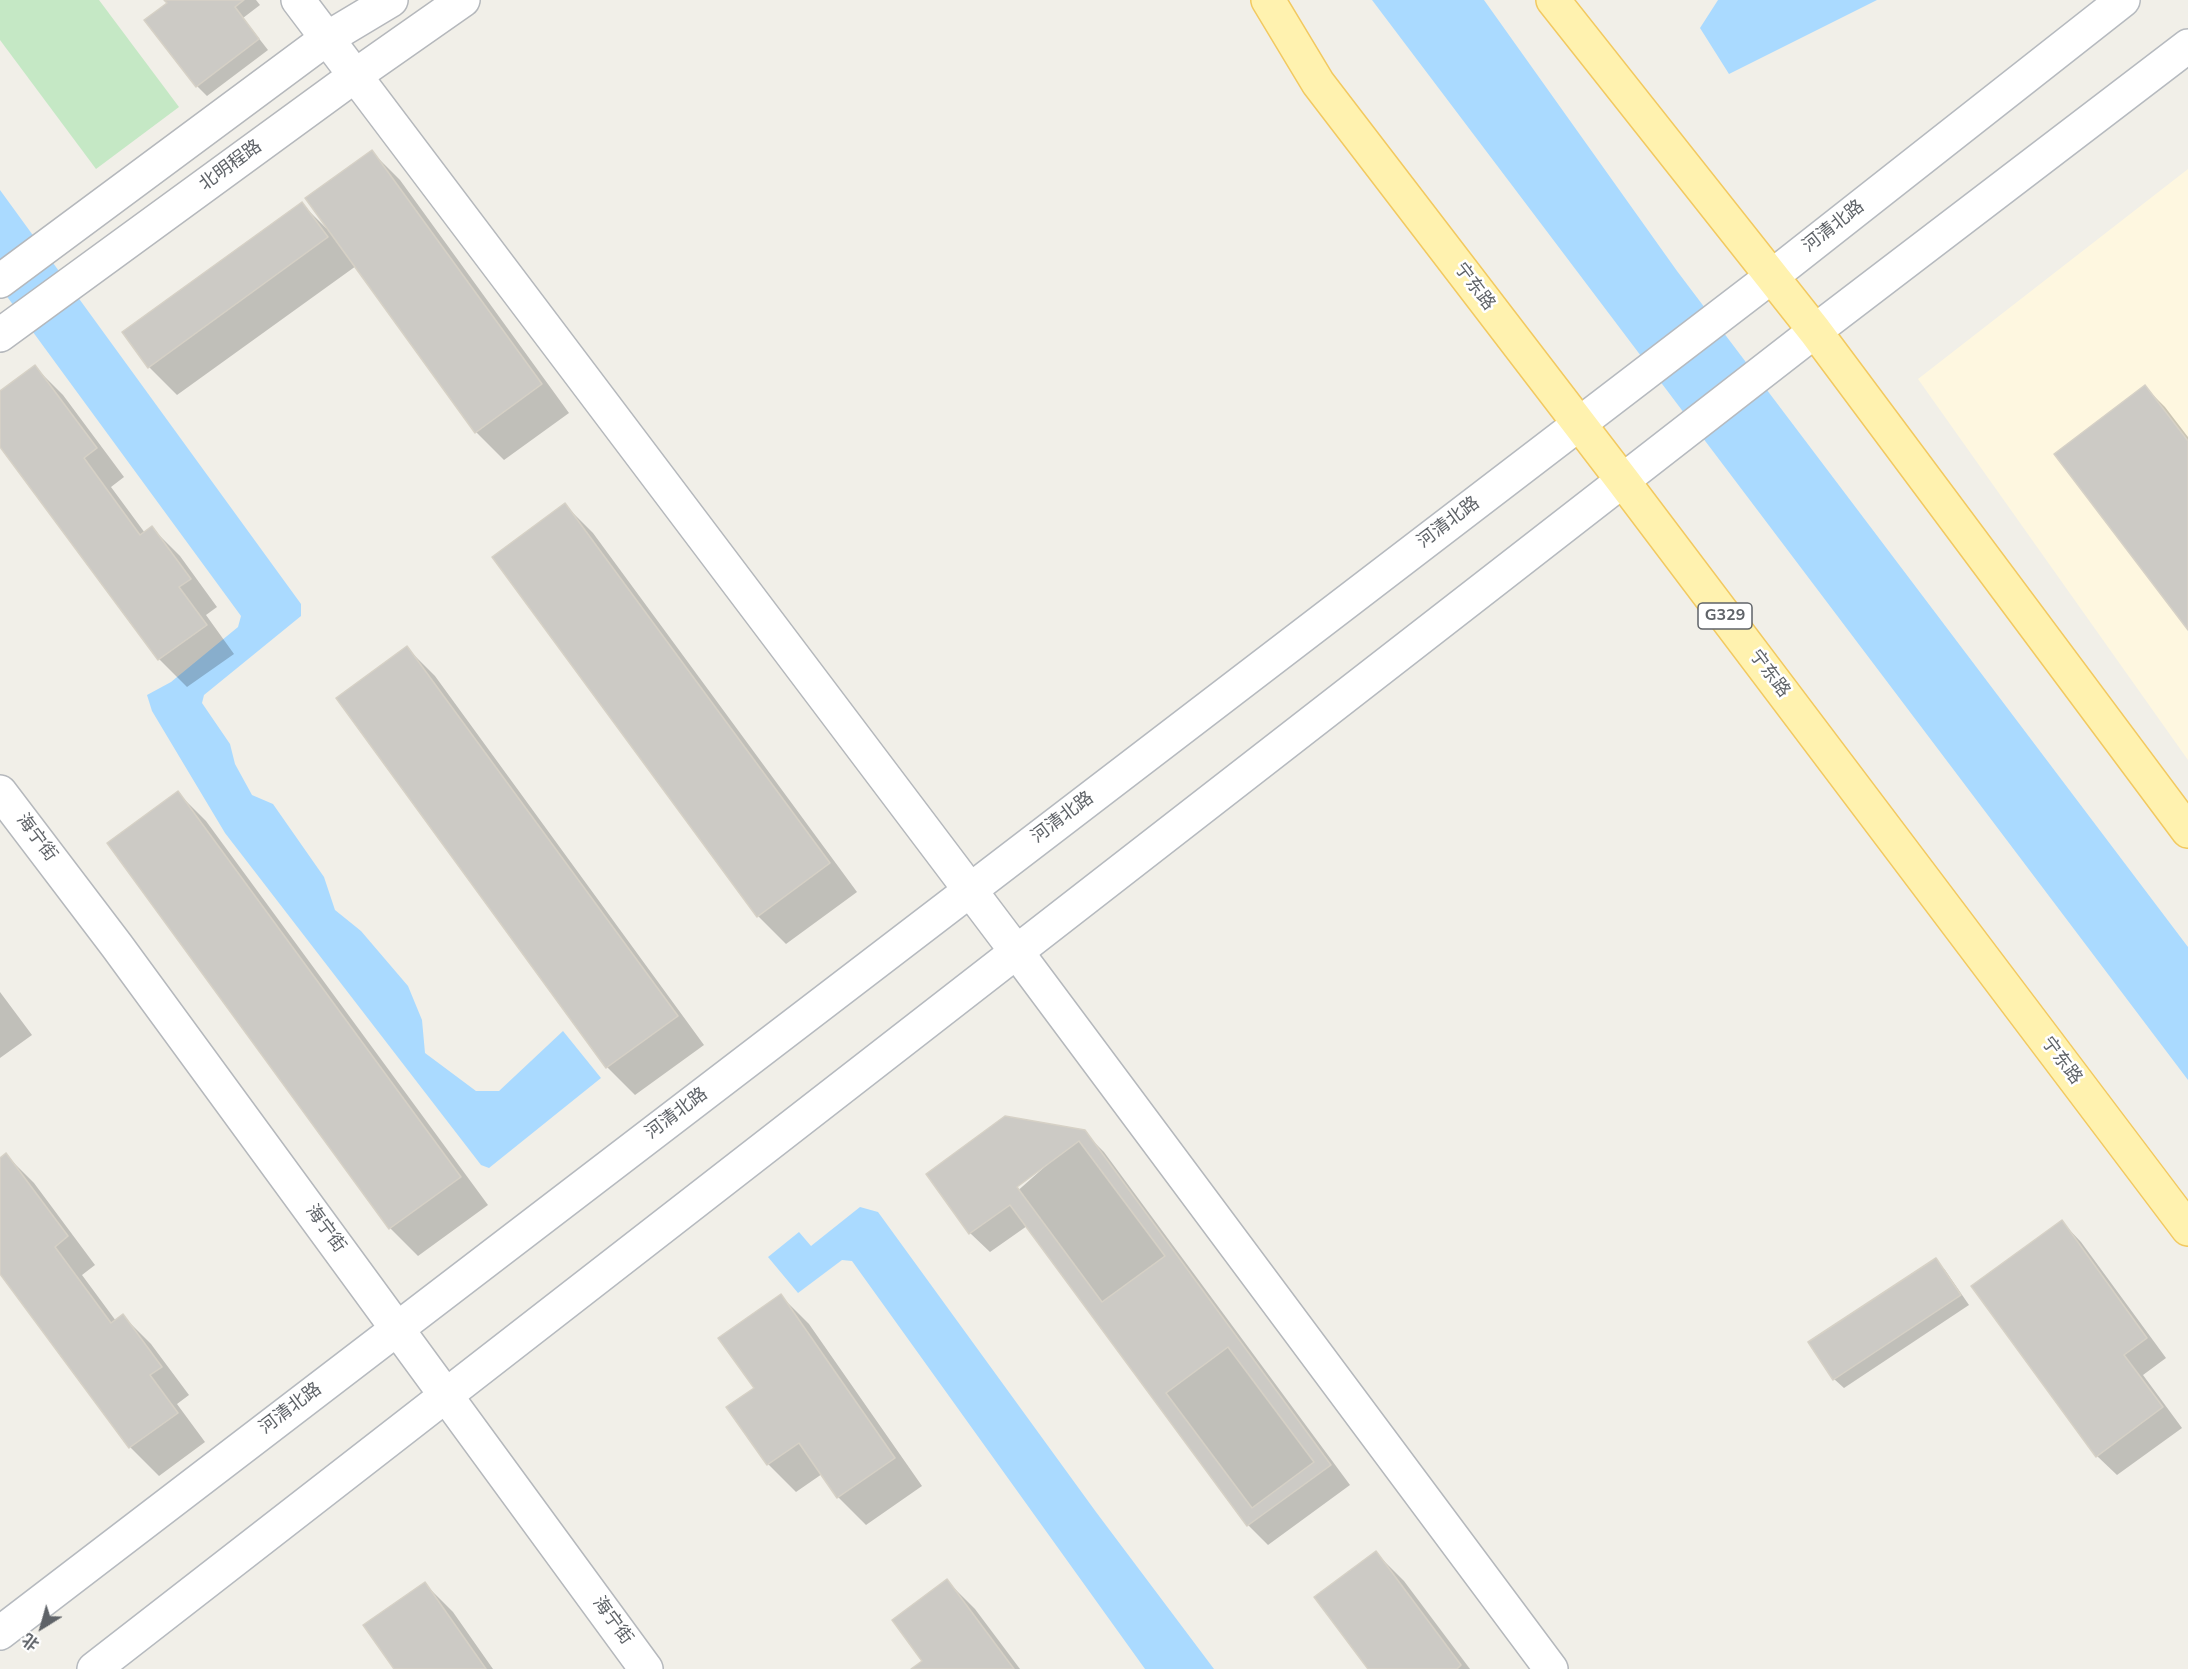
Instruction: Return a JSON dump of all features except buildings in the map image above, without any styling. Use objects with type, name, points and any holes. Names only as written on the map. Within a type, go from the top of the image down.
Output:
[{"type":"main road","points":[[298,0],[1016,951],[1551,1669]]},
{"type":"main road","points":[[0,281],[326,39],[391,0]]},
{"type":"main road","name":"北明程路","points":[[0,335],[356,75],[463,0]]},
{"type":"main road","name":"宁东路","points":[[1268,0],[1318,83],[1579,423],[2188,1229]]},
{"type":"main road","points":[[1553,0],[1815,331],[2188,831]]},
{"type":"main road","name":"河清北路","points":[[0,1633],[1771,277],[2123,0]]},
{"type":"main road","points":[[94,1669],[1815,331],[2188,46]]},
{"type":"main road","name":"海宁街","points":[[0,792],[117,945],[646,1669]]},
{"type":"shaded area","points":[[2188,169],[2188,760],[1918,379]]},
{"type":"green space","points":[[0,0],[99,0],[179,107],[96,169],[0,40]]},
{"type":"water","points":[[1372,0],[1484,0],[1677,271],[2188,947],[2188,1080]]},
{"type":"water","points":[[1718,0],[1877,0],[1729,74],[1700,28]]},
{"type":"water","points":[[0,190],[301,604],[301,616],[204,695],[202,703],[230,744],[235,764],[252,795],[273,804],[324,877],[335,910],[361,931],[408,986],[422,1020],[425,1053],[476,1091],[499,1091],[563,1031],[601,1078],[489,1168],[481,1165],[225,833],[152,711],[147,695],[171,682],[238,627],[241,616],[0,287]]},
{"type":"water","points":[[860,1207],[878,1212],[1096,1512],[1214,1669],[1145,1669],[852,1261],[842,1260],[798,1293],[768,1257],[799,1232],[811,1246]]}]
